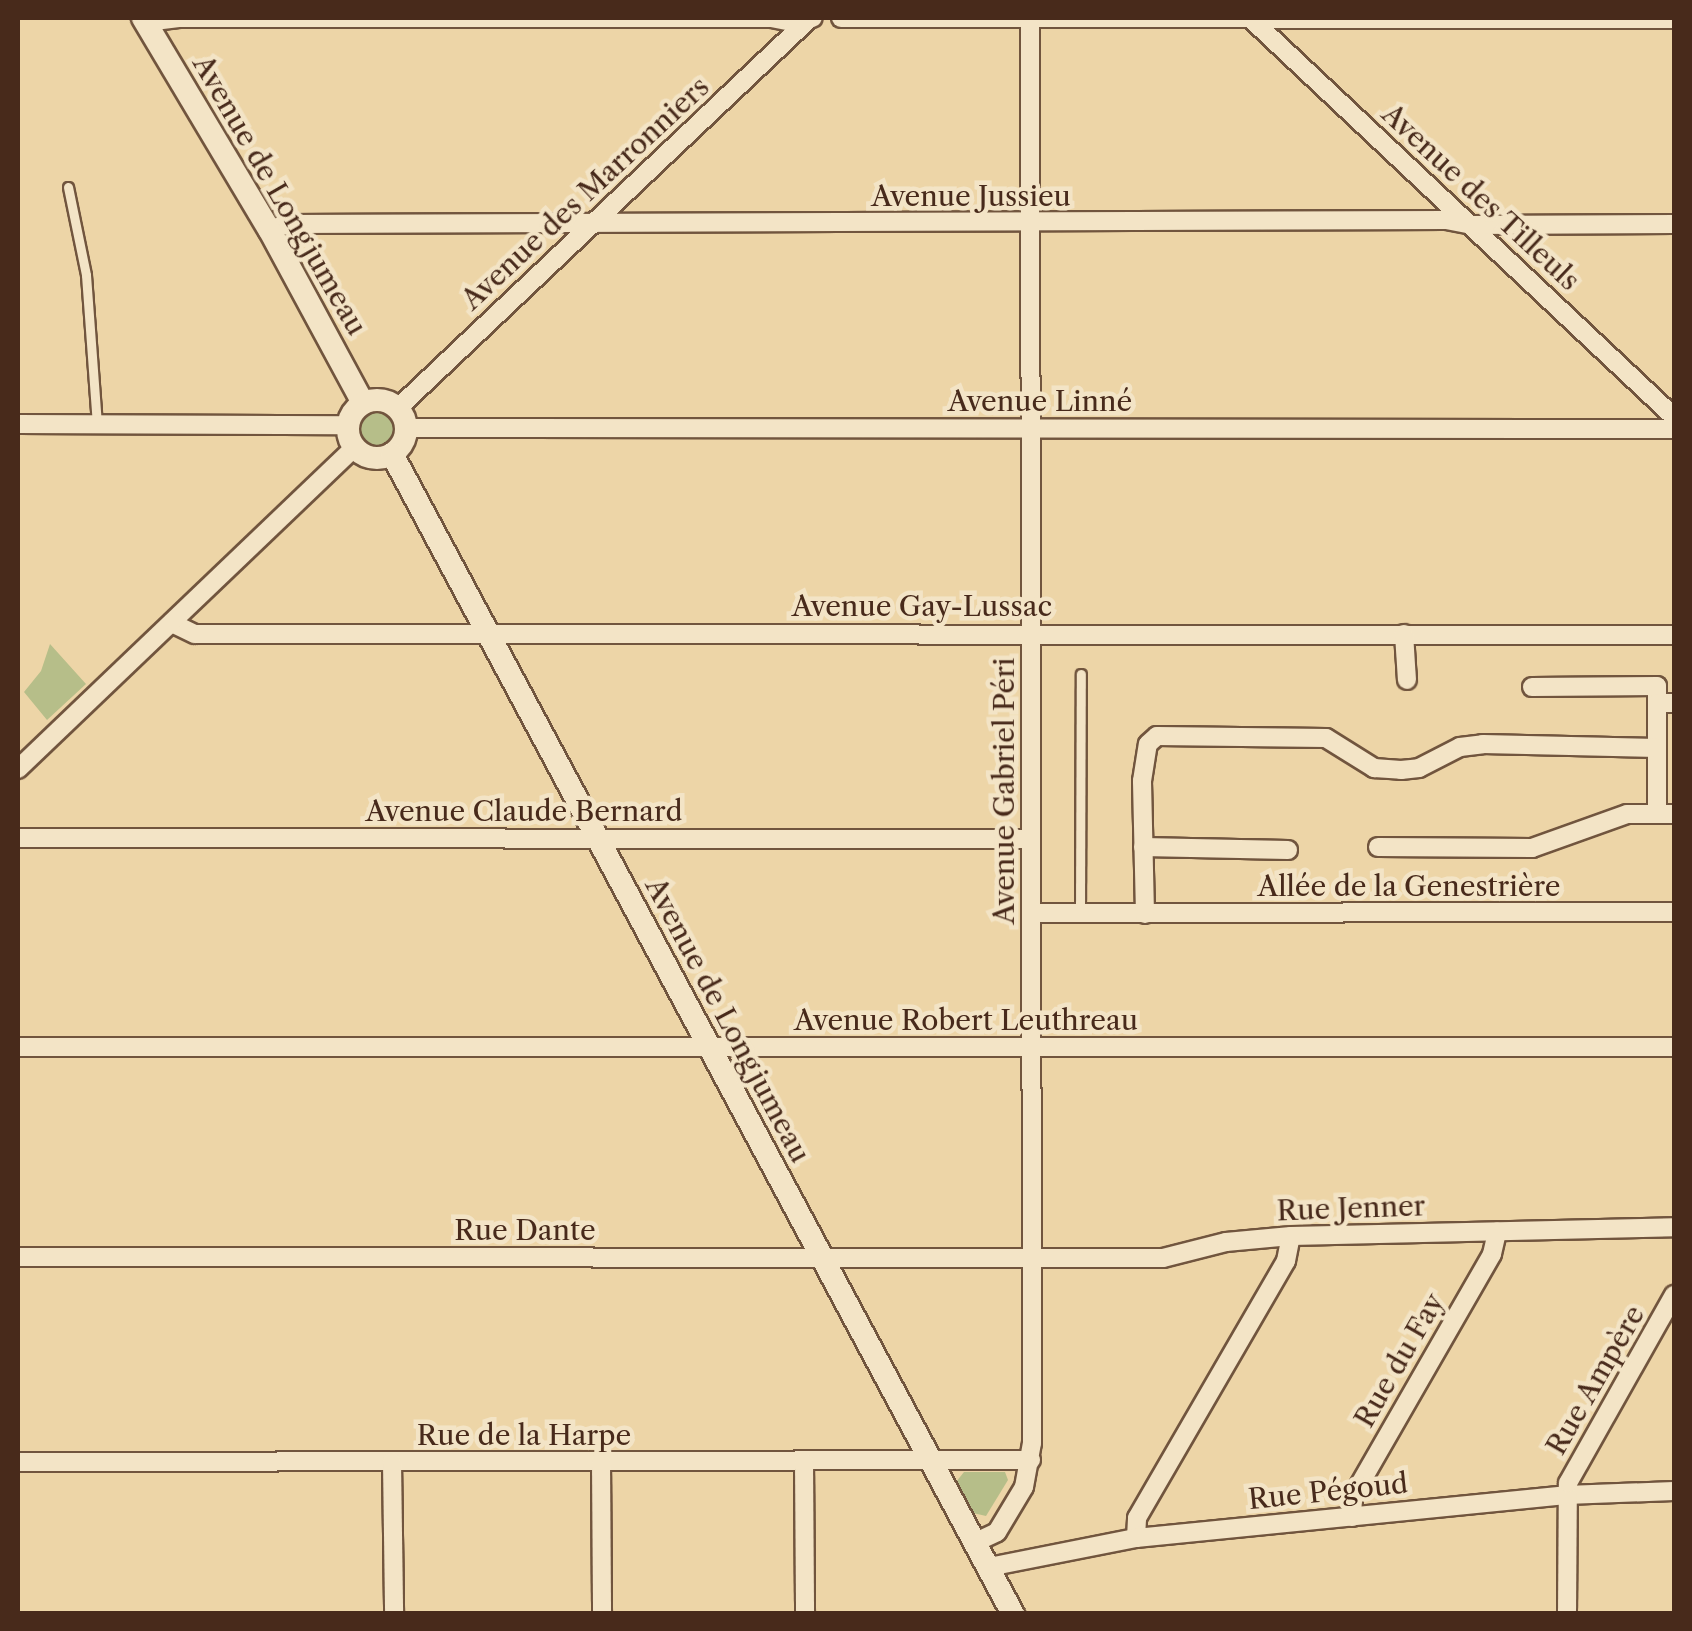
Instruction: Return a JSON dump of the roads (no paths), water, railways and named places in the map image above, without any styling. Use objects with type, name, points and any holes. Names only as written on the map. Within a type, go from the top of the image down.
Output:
[{"type":"street","points":[[145,20],[772,18],[792,22],[811,18]]},
{"type":"street","name":"Avenue des Marronniers","points":[[402,418],[593,225],[811,18]]},
{"type":"street","points":[[841,18],[1674,18]]},
{"type":"street","name":"Avenue Gabriel Péri","points":[[976,1542],[997,1532],[1024,1486],[1032,1460],[1030,18]]},
{"type":"street","name":"Avenue des Tilleuls","points":[[1251,18],[1674,417]]},
{"type":"street","name":"Avenue de Longjumeau","points":[[145,20],[268,229],[363,403]]},
{"type":"street","name":"Avenue Jussieu","points":[[268,229],[290,224],[1446,220],[1471,224],[1674,224]]},
{"type":"street","points":[[381,400],[402,418],[403,443],[392,454],[372,458],[354,448],[348,425],[363,403],[381,400]]},
{"type":"street","name":"Avenue Linné","points":[[402,418],[1032,429],[1674,429]]},
{"type":"street","points":[[18,424],[348,425]]},
{"type":"street","points":[[18,769],[354,448]]},
{"type":"street","name":"Avenue de Longjumeau","points":[[392,454],[1013,1614]]},
{"type":"street","name":"Avenue Gay-Lussac","points":[[172,623],[195,634],[1674,635]]},
{"type":"street","points":[[1404,634],[1408,680]]},
{"type":"street","name":"Allée de la Genestrière","points":[[1378,848],[1532,848],[1627,814],[1666,814],[1657,748],[1666,703],[1658,686],[1532,687]]},
{"type":"street","points":[[1144,914],[1142,780],[1148,744],[1158,736],[1326,738],[1374,768],[1401,770],[1419,768],[1460,748],[1483,744],[1657,748]]},
{"type":"street","name":"Avenue Claude Bernard","points":[[18,838],[1030,839]]},
{"type":"street","name":"Allée de la Genestrière","points":[[1144,847],[1288,850]]},
{"type":"street","name":"Allée de la Genestrière","points":[[1031,912],[1674,912]]},
{"type":"street","name":"Avenue Robert Leuthreau","points":[[18,1047],[1674,1047]]},
{"type":"street","name":"Rue Jenner","points":[[1032,1256],[1162,1258],[1226,1242],[1291,1236],[1674,1227]]},
{"type":"street","name":"Rue du Fay","points":[[1352,1517],[1353,1496],[1492,1254],[1497,1232]]},
{"type":"street","points":[[1136,1538],[1138,1518],[1286,1260],[1291,1236]]},
{"type":"street","name":"Rue Dante","points":[[18,1257],[1032,1256]]},
{"type":"street","name":"Rue Ampère","points":[[1567,1614],[1566,1494],[1574,1472],[1674,1294]]},
{"type":"street","name":"Rue de la Harpe","points":[[18,1462],[1032,1460]]},
{"type":"street","points":[[392,1462],[394,1614]]},
{"type":"street","points":[[601,1462],[602,1614]]},
{"type":"street","points":[[804,1462],[805,1614]]},
{"type":"street","name":"Rue Pégoud","points":[[989,1567],[1136,1538],[1566,1494],[1674,1491]]},
{"type":"lane","points":[[68,187],[86,275],[97,425]]},
{"type":"lane","points":[[1080,674],[1080,913]]}]
